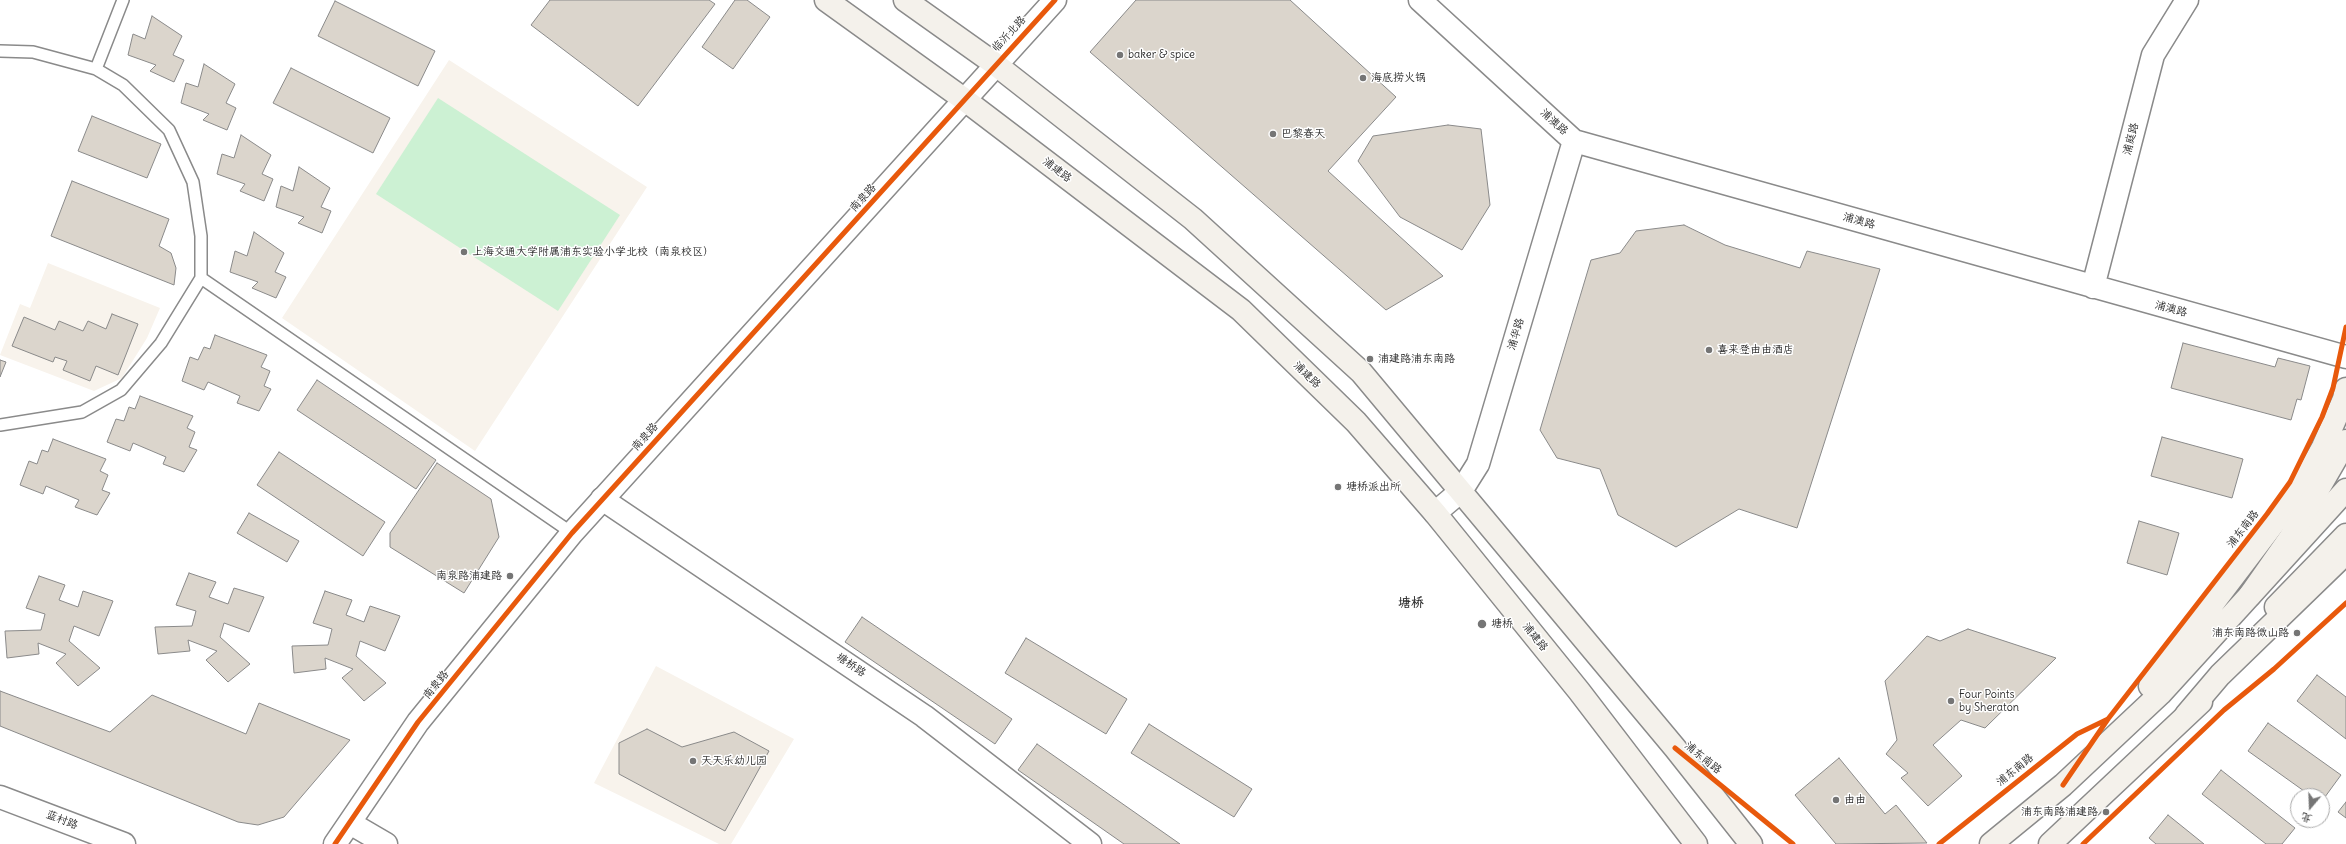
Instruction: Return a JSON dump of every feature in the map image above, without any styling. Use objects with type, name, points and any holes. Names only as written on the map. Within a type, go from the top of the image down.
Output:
[{"type":"main road","name":"浦建路","points":[[826,0],[965,100],[1241,310],[1356,422],[1435,513],[1579,691],[1696,844]]},
{"type":"main road","points":[[905,0],[995,64],[1193,219],[1361,372],[1675,748],[1751,844]]},
{"type":"main road","name":"浦东南路","points":[[2115,736],[2140,699],[2299,490],[2323,447],[2344,399],[2346,389]]},
{"type":"main road","points":[[2250,595],[2290,538],[2346,441]]},
{"type":"main road","name":"浦东南路","points":[[1991,844],[2063,785],[2160,694],[2346,490]]},
{"type":"main road","points":[[2186,715],[2215,670],[2346,535]]},
{"type":"main road","points":[[2186,715],[2220,675],[2346,554]]},
{"type":"main road","points":[[2050,844],[2186,715],[2346,569]]},
{"type":"street","name":"临沂北路","points":[[995,64],[1055,0]]},
{"type":"street","name":"浦澳路","points":[[1420,0],[1574,141],[2346,357]]},
{"type":"street","name":"浦庭路","points":[[2093,287],[2152,55],[2188,0]]},
{"type":"street","name":"南泉路","points":[[335,844],[418,722],[572,533],[965,100],[995,64]]},
{"type":"street","name":"浦华路","points":[[1435,513],[1461,491],[1478,464],[1574,141]]},
{"type":"street","name":"塘桥路","points":[[602,499],[924,716],[1079,840]]},
{"type":"street","name":"蓝村路","points":[[0,797],[124,844]]},
{"type":"street","points":[[350,823],[386,844]]},
{"type":"lane","points":[[96,69],[123,0]]},
{"type":"lane","points":[[0,51],[33,52],[96,69],[123,85],[168,130],[193,182],[201,236],[201,278],[161,343],[121,390],[82,412],[0,425]]},
{"type":"lane","points":[[201,278],[572,533]]},
{"type":"shaded area","name":"上海交通大学附属浦东实验小学北校（南泉校区）","points":[[449,60],[647,187],[475,451],[282,318]]},
{"type":"shaded area","points":[[48,263],[160,308],[147,338],[122,378],[94,391],[0,355],[20,304],[30,308]]},
{"type":"shaded area","name":"天天乐幼儿园","points":[[656,666],[794,739],[731,844],[719,844],[594,783]]},
{"type":"green space","points":[[438,98],[620,215],[558,311],[376,194]]},
{"type":"building","points":[[550,0],[709,0],[715,4],[638,106],[531,25]]},
{"type":"building","points":[[735,0],[747,0],[770,17],[733,69],[702,47]]},
{"type":"building","name":"巴黎春天","points":[[1136,0],[1290,0],[1396,97],[1328,171],[1443,276],[1386,310],[1090,52]]},
{"type":"building","points":[[335,1],[435,51],[418,86],[318,36]]},
{"type":"building","points":[[152,16],[182,36],[173,55],[184,60],[174,82],[150,71],[156,65],[128,55],[133,34],[145,39]]},
{"type":"building","points":[[204,64],[235,84],[226,103],[236,108],[227,130],[203,120],[209,114],[181,103],[186,83],[198,87]]},
{"type":"building","points":[[291,68],[390,118],[373,153],[273,103]]},
{"type":"building","points":[[92,116],[161,144],[147,178],[78,151]]},
{"type":"building","points":[[1448,125],[1481,129],[1490,205],[1462,250],[1400,217],[1358,161],[1373,136]]},
{"type":"building","points":[[241,135],[271,155],[262,174],[273,179],[264,201],[240,191],[245,184],[217,174],[222,154],[234,158]]},
{"type":"building","points":[[299,167],[330,188],[321,207],[331,211],[322,233],[298,223],[304,217],[276,207],[281,186],[293,191]]},
{"type":"building","points":[[72,181],[169,219],[159,246],[171,253],[176,268],[174,285],[51,236]]},
{"type":"building","name":"喜来登由由酒店","points":[[1684,225],[1725,245],[1800,268],[1807,251],[1880,269],[1797,528],[1739,509],[1676,547],[1618,515],[1600,469],[1557,458],[1540,430],[1591,260],[1620,253],[1636,231]]},
{"type":"building","points":[[254,232],[284,253],[275,272],[286,277],[276,298],[252,288],[258,282],[230,272],[235,251],[247,256]]},
{"type":"building","points":[[112,314],[138,324],[118,375],[96,366],[90,381],[63,370],[67,361],[55,357],[53,362],[12,346],[24,317],[55,330],[59,321],[83,331],[88,321],[106,329]]},
{"type":"building","points":[[215,335],[267,355],[261,367],[270,371],[264,386],[271,389],[259,411],[237,403],[240,396],[208,382],[204,390],[182,381],[190,357],[198,360],[204,347],[210,349]]},
{"type":"building","points":[[2183,343],[2275,367],[2278,358],[2310,366],[2301,400],[2297,399],[2291,420],[2171,388]]},
{"type":"building","points":[[0,360],[6,362],[0,377]]},
{"type":"building","points":[[317,380],[436,460],[416,489],[297,410]]},
{"type":"building","points":[[140,396],[193,416],[187,428],[195,432],[189,447],[197,450],[184,472],[163,464],[166,457],[133,443],[130,451],[107,442],[116,419],[124,421],[129,407],[135,409]]},
{"type":"building","points":[[2162,437],[2243,459],[2232,498],[2151,476]]},
{"type":"building","points":[[53,439],[106,459],[100,471],[108,475],[102,490],[110,493],[97,515],[75,507],[79,500],[46,486],[43,494],[20,485],[29,461],[37,464],[42,450],[48,452]]},
{"type":"building","points":[[279,452],[385,522],[363,556],[257,485]]},
{"type":"building","points":[[437,463],[491,499],[499,537],[464,593],[390,547],[390,533]]},
{"type":"building","points":[[249,513],[299,541],[287,562],[237,533]]},
{"type":"building","points":[[2139,521],[2179,533],[2167,575],[2127,563]]},
{"type":"building","points":[[189,573],[216,582],[209,597],[228,604],[234,588],[264,597],[249,632],[224,623],[220,637],[250,664],[228,682],[206,660],[217,651],[188,640],[190,651],[158,654],[155,627],[192,626],[196,611],[176,605]]},
{"type":"building","points":[[39,576],[65,585],[59,600],[78,607],[83,591],[113,601],[99,636],[74,626],[69,641],[100,668],[78,686],[56,663],[66,654],[38,643],[39,654],[7,658],[5,631],[41,630],[45,614],[26,608]]},
{"type":"building","points":[[325,591],[352,600],[346,615],[364,622],[370,606],[400,616],[385,651],[360,641],[356,656],[386,683],[364,701],[342,678],[353,669],[325,658],[326,669],[294,673],[292,646],[328,645],[332,629],[313,623]]},
{"type":"building","points":[[862,617],[1012,719],[995,744],[845,642]]},
{"type":"building","name":"Four Points by Sheraton","points":[[1968,629],[2056,658],[1985,728],[1961,720],[1933,745],[1962,776],[1928,806],[1901,778],[1908,773],[1886,754],[1897,740],[1885,681],[1927,636],[1940,641]]},
{"type":"building","points":[[1026,638],[1127,699],[1106,734],[1005,673]]},
{"type":"building","points":[[2317,675],[2346,697],[2346,739],[2297,701]]},
{"type":"building","points":[[0,691],[110,732],[152,695],[246,734],[259,703],[350,740],[284,817],[258,825],[238,822],[0,726]]},
{"type":"building","points":[[2268,723],[2341,775],[2330,790],[2330,788],[2300,788],[2248,751]]},
{"type":"building","points":[[1149,724],[1252,789],[1234,817],[1131,753]]},
{"type":"building","points":[[647,729],[682,747],[734,732],[769,751],[725,831],[619,774],[619,743]]},
{"type":"building","points":[[1037,744],[1180,844],[1124,844],[1018,770]]},
{"type":"building","name":"由由","points":[[1839,758],[1885,814],[1896,805],[1927,843],[1836,844],[1795,795]]},
{"type":"building","points":[[2221,770],[2290,824],[2290,828],[2295,828],[2282,844],[2266,844],[2202,794]]},
{"type":"building","points":[[2346,802],[2346,818],[2338,812]]},
{"type":"building","points":[[2168,815],[2204,844],[2156,844],[2149,838]]},
{"type":"cycle path","points":[[335,844],[418,722],[572,533],[1055,0]]},
{"type":"cycle path","points":[[2063,785],[2108,719],[2267,514],[2290,482],[2322,417],[2333,388],[2346,327]]},
{"type":"cycle path","points":[[2083,844],[2224,710],[2274,669],[2346,603]]},
{"type":"cycle path","points":[[1939,844],[2077,734],[2108,719]]},
{"type":"cycle path","points":[[1675,748],[1793,844]]},
{"type":"place","name":"baker & spice","points":[[1120,55]]},
{"type":"place","name":"海底捞火锅","points":[[1363,78]]},
{"type":"place","name":"巴黎春天","points":[[1273,134]]},
{"type":"place","name":"上海交通大学附属浦东实验小学北校（南泉校区）","points":[[464,252]]},
{"type":"place","name":"喜来登由由酒店","points":[[1709,350]]},
{"type":"place","name":"浦建路浦东南路","points":[[1370,359]]},
{"type":"place","name":"塘桥派出所","points":[[1338,487]]},
{"type":"place","name":"南泉路浦建路","points":[[510,576]]},
{"type":"place","name":"塘桥","points":[[1482,624]]},
{"type":"place","name":"浦东南路微山路","points":[[2297,633]]},
{"type":"place","name":"Four Points by Sheraton","points":[[1951,701]]},
{"type":"place","name":"天天乐幼儿园","points":[[693,761]]},
{"type":"place","name":"由由","points":[[1836,800]]},
{"type":"place","name":"浦东南路浦建路","points":[[2106,812]]},
{"type":"district","name":"塘桥","points":[[1411,603]]}]
